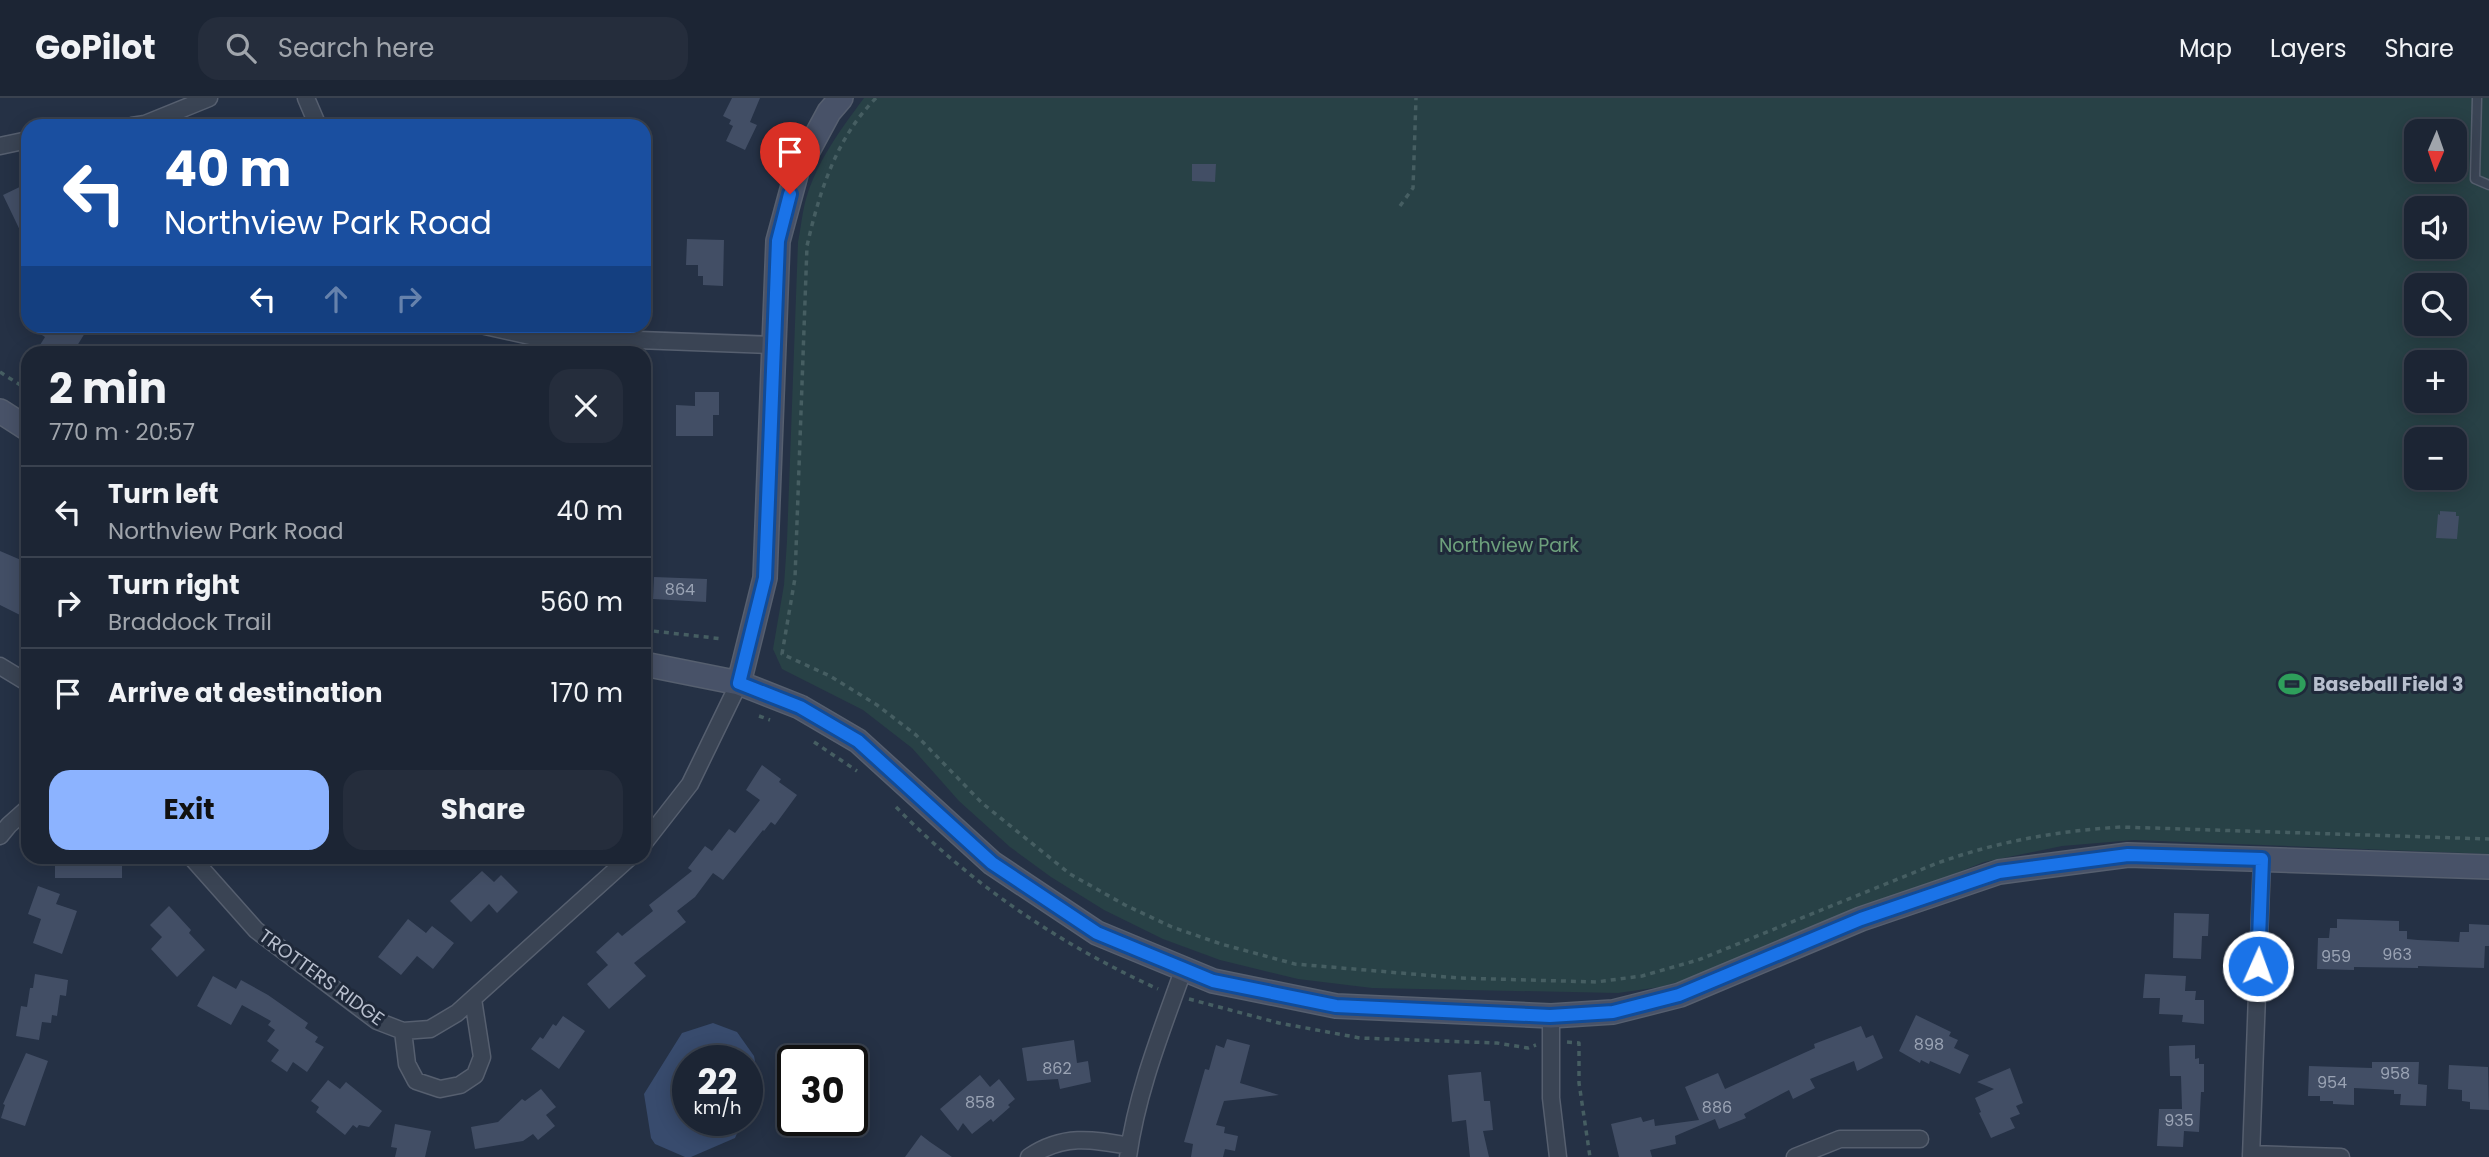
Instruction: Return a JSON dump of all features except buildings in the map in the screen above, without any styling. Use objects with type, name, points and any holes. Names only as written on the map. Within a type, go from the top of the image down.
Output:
[{"type":"street","points":[[157,119],[209,98]]},
{"type":"street","points":[[306,98],[315,119]]},
{"type":"street","points":[[651,834],[690,784],[739,683],[765,578],[778,241],[797,171],[829,112],[841,98]]},
{"type":"street","points":[[0,146],[21,142]]},
{"type":"street","points":[[516,333],[530,336],[774,345]]},
{"type":"street","points":[[0,411],[21,424]]},
{"type":"street","points":[[651,665],[739,683],[800,707],[858,741],[992,863],[1097,933],[1213,981],[1336,1006],[1550,1016],[1613,1012],[1679,995],[1861,919],[1999,872],[2128,855],[2489,867]]},
{"type":"street","points":[[0,666],[21,678]]},
{"type":"street","points":[[0,836],[21,814]]},
{"type":"street","points":[[2262,859],[2251,1155],[2341,1157]]},
{"type":"street","name":"TROTTERS RIDGE","points":[[197,864],[256,930],[377,1021],[403,1031],[430,1029],[457,1013],[622,864]]},
{"type":"street","points":[[1029,1157],[1050,1145],[1086,1139],[1128,1151],[1147,1072],[1184,968]]},
{"type":"street","points":[[403,1031],[407,1064],[416,1081],[440,1089],[460,1085],[475,1075],[482,1057],[473,999]]},
{"type":"street","points":[[1550,1016],[1551,1098],[1558,1157]]},
{"type":"street","points":[[1795,1157],[1840,1139],[1920,1139]]},
{"type":"lane","points":[[2477,98],[2475,179],[2489,185]]},
{"type":"path","points":[[876,98],[849,133],[829,170],[814,214],[807,246],[795,578],[782,654],[830,676],[877,705],[916,735],[982,803],[1023,838],[1070,874],[1149,916],[1220,944],[1295,964],[1459,978],[1595,982],[1642,976],[1698,960],[1849,897],[1974,849],[2050,834],[2121,827],[2489,839]]},
{"type":"path","points":[[1400,206],[1413,188],[1416,98]]},
{"type":"path","points":[[0,372],[21,386]]},
{"type":"path","points":[[651,631],[723,639]]},
{"type":"path","points":[[1579,1043],[1579,1083],[1590,1157]]},
{"type":"green space","name":"Northview Park","points":[[864,98],[2489,98],[2489,854],[2134,840],[2062,846],[1984,862],[1703,975],[1660,987],[1618,993],[1372,988],[1298,979],[1220,960],[1163,939],[1104,910],[1010,847],[959,801],[912,748],[863,710],[782,669],[773,649],[784,585],[787,541],[798,242],[806,199],[830,146]]},
{"type":"water","points":[[713,1023],[737,1032],[746,1045],[675,1045],[682,1033]]},
{"type":"water","points":[[672,1049],[672,1136],[736,1136],[735,1138],[691,1157],[655,1144],[651,1138],[644,1094]]},
{"type":"place","name":"Baseball Field 3","points":[[2292,684]]},
{"type":"route","points":[[790,194],[778,241],[765,578],[739,683],[800,707],[858,741],[992,863],[1097,933],[1213,981],[1336,1006],[1550,1016],[1613,1012],[1679,995],[1861,919],[1999,872],[2128,855],[2262,859],[2258,966]]}]
